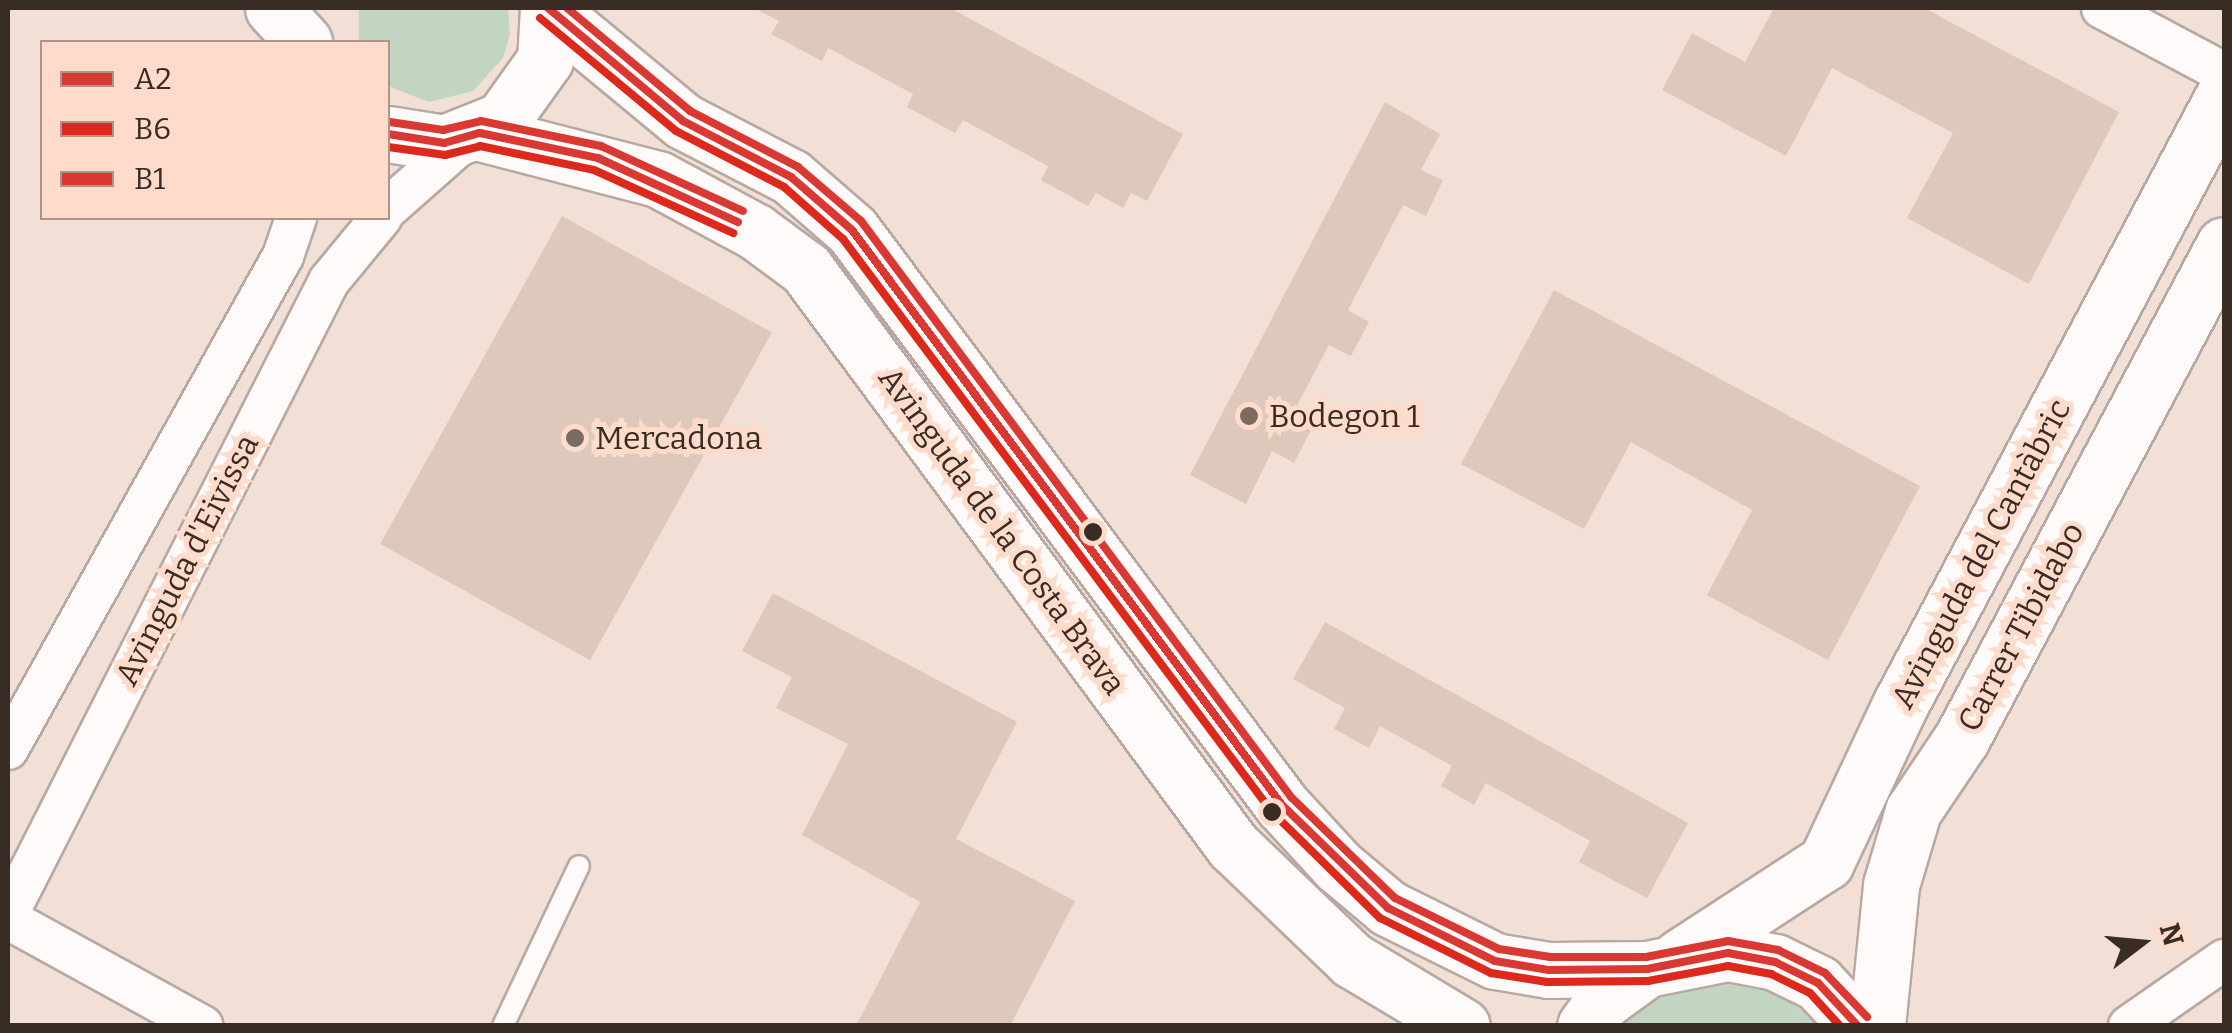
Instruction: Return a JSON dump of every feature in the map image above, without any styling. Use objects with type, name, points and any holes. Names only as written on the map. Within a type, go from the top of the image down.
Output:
[{"type":"street","points":[[273,8],[302,40]]},
{"type":"street","points":[[316,8],[316,40]]},
{"type":"street","points":[[2102,8],[2224,73]]},
{"type":"street","points":[[390,206],[473,136],[521,104],[535,82],[548,9]]},
{"type":"street","name":"Avinguda de la Costa Brava","points":[[548,9],[683,122],[790,177],[852,230],[1260,775],[1338,866],[1388,908],[1495,960],[1548,970],[1664,963],[1728,953],[1775,962],[1818,983],[1858,1026]]},
{"type":"street","name":"Avinguda del Cantàbric","points":[[1585,1026],[1603,1001],[1826,862],[1867,789],[1900,705],[2224,94]]},
{"type":"street","points":[[390,135],[420,143],[473,136]]},
{"type":"street","name":"Avinguda de la Costa Brava","points":[[473,136],[598,158],[658,179],[756,232],[806,269],[1233,846],[1294,913],[1352,960],[1462,1026]]},
{"type":"street","name":"Avinguda d'Eivissa","points":[[8,749],[283,256],[295,220]]},
{"type":"street","name":"Avinguda d'Eivissa","points":[[8,916],[329,281],[380,220]]},
{"type":"street","name":"Carrer Tibidabo","points":[[1877,1026],[1890,884],[1913,811],[1962,738],[2224,245]]},
{"type":"street","points":[[8,916],[203,1026]]},
{"type":"street","points":[[2129,1026],[2224,960]]},
{"type":"lane","points":[[503,1026],[579,866]]},
{"type":"green space","points":[[359,8],[508,8],[510,35],[503,58],[473,91],[429,102],[390,87],[390,40],[359,40]]},
{"type":"green space","points":[[1711,981],[1779,993],[1822,1026],[1619,1026],[1645,1003]]},
{"type":"building","points":[[754,8],[950,8],[1183,134],[1147,201],[1131,193],[1123,208],[1096,193],[1088,206],[1041,180],[1048,166],[963,120],[955,133],[907,107],[913,94],[828,48],[822,61],[771,34],[779,21]]},
{"type":"building","points":[[1774,8],[1924,8],[2119,112],[2029,284],[1907,218],[1953,133],[1832,68],[1786,156],[1662,90],[1692,33],[1745,62]]},
{"type":"building","points":[[1385,102],[1440,134],[1421,170],[1443,180],[1426,216],[1403,205],[1348,310],[1369,322],[1351,356],[1329,345],[1291,417],[1312,428],[1294,463],[1272,451],[1246,504],[1190,475]]},
{"type":"building","name":"Mercadona","points":[[562,216],[772,332],[590,660],[380,544]]},
{"type":"building","points":[[1554,290],[1920,486],[1828,660],[1707,595],[1752,510],[1631,442],[1584,529],[1461,464]]},
{"type":"building","points":[[773,593],[1017,722],[956,839],[1075,901],[1010,1026],[856,1026],[920,902],[802,835],[848,744],[776,708],[792,677],[742,651]]},
{"type":"building","points":[[1325,622],[1688,823],[1647,898],[1579,862],[1590,841],[1486,783],[1474,805],[1441,786],[1452,766],[1380,726],[1369,748],[1334,729],[1345,708],[1293,679]]},
{"type":"transit line","name":"A2","points":[[548,8],[683,121],[791,177],[852,230],[1282,805],[1388,908],[1495,961],[1549,970],[1647,969],[1728,953],[1775,962],[1818,983],[1858,1026]]},
{"type":"transit line","name":"B1","points":[[567,8],[690,111],[798,167],[861,221],[1291,797],[1395,898],[1499,949],[1550,957],[1646,957],[1728,941],[1778,950],[1825,973],[1867,1017]]},
{"type":"transit line","name":"B6","points":[[540,18],[676,131],[784,187],[843,239],[1272,812],[1380,918],[1491,973],[1547,982],[1648,981],[1728,966],[1771,974],[1810,993],[1840,1026]]},
{"type":"transit line","name":"B1","points":[[390,122],[443,130],[481,121],[601,146],[743,211]]},
{"type":"transit line","name":"A2","points":[[390,134],[444,143],[480,133],[598,158],[738,222]]},
{"type":"transit line","name":"B6","points":[[390,147],[445,155],[480,146],[594,170],[733,233]]},
{"type":"place","name":"Bodegon 1","points":[[1249,416]]},
{"type":"place","name":"Mercadona","points":[[575,438]]}]
